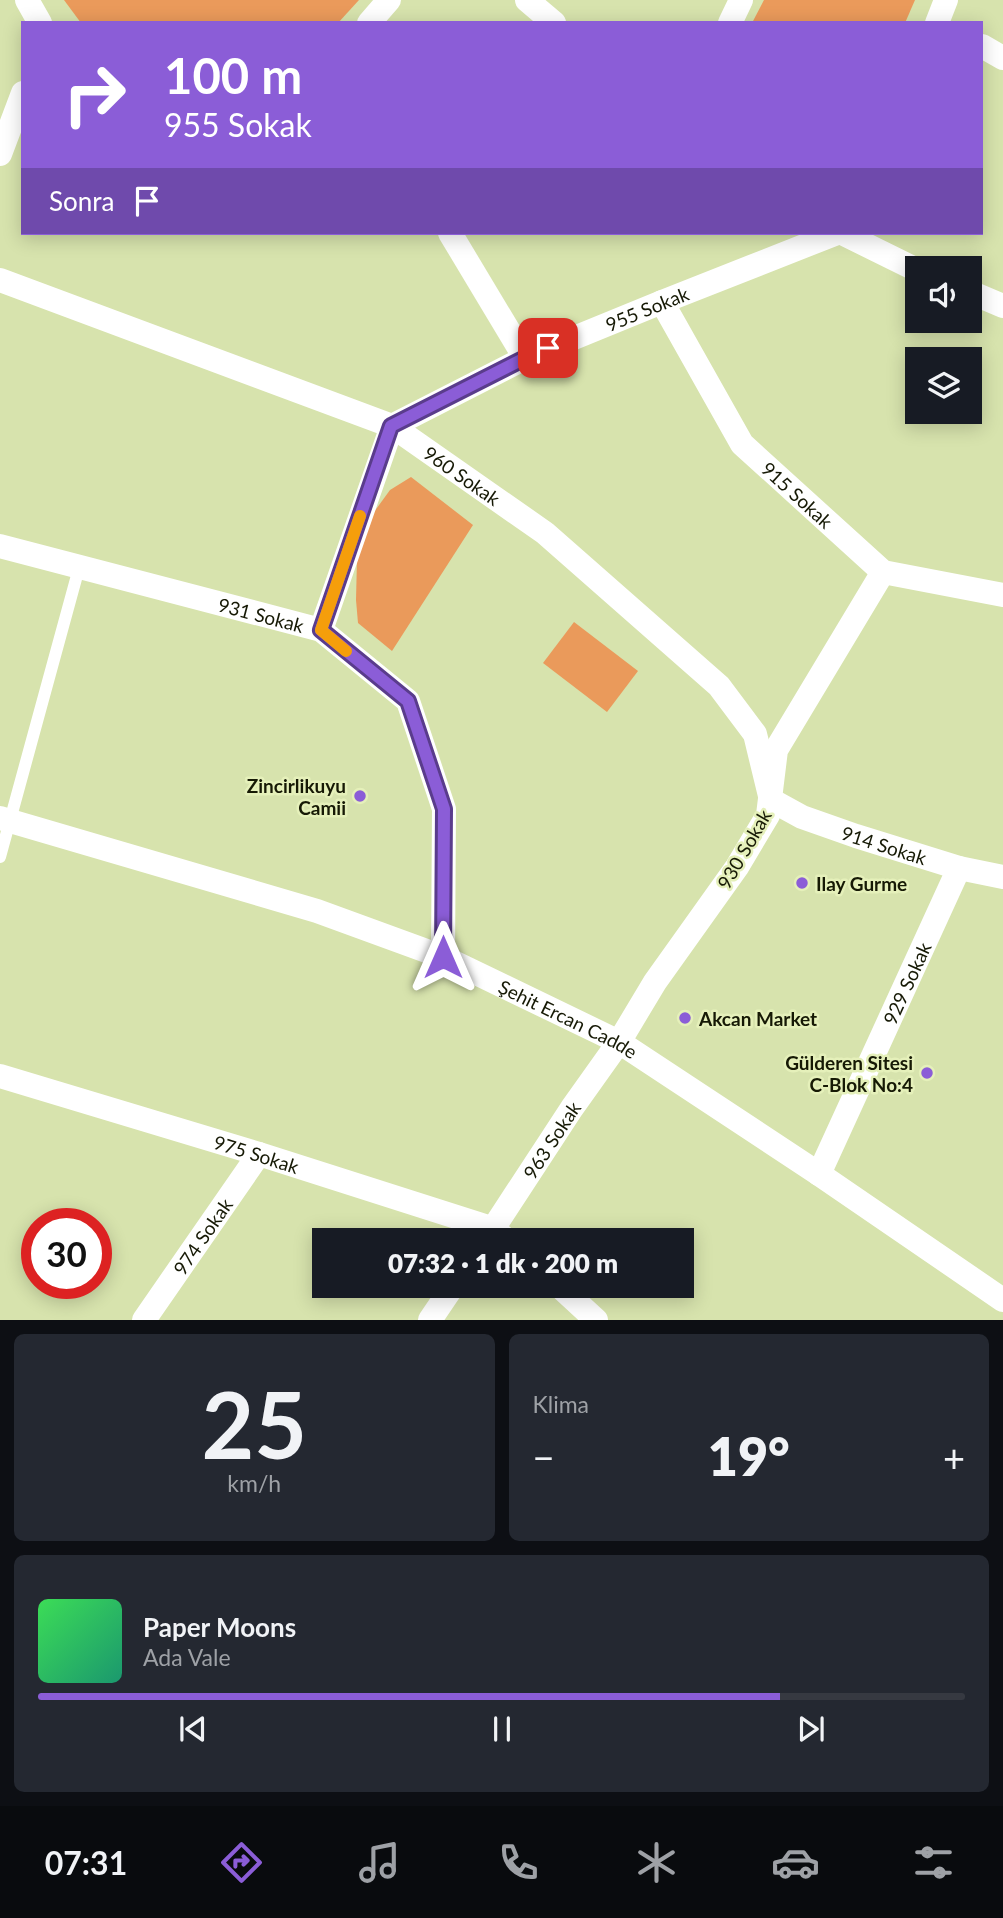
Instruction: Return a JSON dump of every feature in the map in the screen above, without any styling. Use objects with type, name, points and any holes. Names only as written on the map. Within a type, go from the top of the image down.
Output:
[{"type":"street","points":[[27,0],[39,21]]},
{"type":"street","points":[[371,21],[389,0]]},
{"type":"street","points":[[527,0],[552,21]]},
{"type":"street","points":[[731,21],[741,0]]},
{"type":"street","points":[[983,47],[1003,58]]},
{"type":"street","points":[[0,154],[21,98]]},
{"type":"street","points":[[451,235],[525,358]]},
{"type":"street","name":"955 Sokak","points":[[391,426],[525,358],[835,235]]},
{"type":"street","points":[[844,235],[905,264]]},
{"type":"street","name":"960 Sokak","points":[[0,280],[391,426],[545,533],[719,685],[755,734],[771,800]]},
{"type":"street","points":[[982,297],[1003,306]]},
{"type":"street","name":"915 Sokak","points":[[662,302],[742,444],[883,572]]},
{"type":"street","points":[[321,630],[391,426]]},
{"type":"street","name":"931 Sokak","points":[[0,546],[321,630],[408,701],[444,809],[443,957]]},
{"type":"street","points":[[883,572],[1003,595]]},
{"type":"street","name":"930 Sokak","points":[[619,1042],[655,982],[737,867],[768,815],[776,750],[883,572]]},
{"type":"street","name":"914 Sokak","points":[[771,800],[802,817],[856,836],[959,868],[1003,877]]},
{"type":"street","name":"Şehit Ercan Cadde","points":[[6,820],[317,911],[443,957],[619,1042],[1003,1300]]},
{"type":"street","name":"929 Sokak","points":[[819,1174],[959,868]]},
{"type":"street","name":"963 Sokak","points":[[501,1228],[572,1108],[619,1042]]},
{"type":"street","name":"975 Sokak","points":[[0,1076],[259,1154],[470,1228]]},
{"type":"street","name":"974 Sokak","points":[[144,1320],[259,1154]]},
{"type":"street","points":[[429,1320],[445,1298]]},
{"type":"street","points":[[572,1298],[596,1320]]},
{"type":"lane","points":[[0,857],[6,820],[79,568]]},
{"type":"shaded area","points":[[64,0],[359,0],[340,21],[80,21]]},
{"type":"shaded area","points":[[764,0],[915,0],[906,21],[753,21]]},
{"type":"shaded area","points":[[411,477],[473,525],[392,651],[358,623],[357,559],[374,512],[390,490]]},
{"type":"shaded area","points":[[574,622],[638,671],[607,712],[543,663]]},
{"type":"slow traffic","points":[[346,651],[321,630],[360,516]]},
{"type":"place","name":"Zincirlikuyu Camii","points":[[360,796]]},
{"type":"place","name":"Ilay Gurme","points":[[802,883]]},
{"type":"place","name":"Akcan Market","points":[[685,1018]]},
{"type":"place","name":"Gülderen Sitesi C-Blok No:4","points":[[927,1073]]},
{"type":"route","points":[[443,957],[444,809],[408,701],[321,630],[391,426],[548,348]]}]
